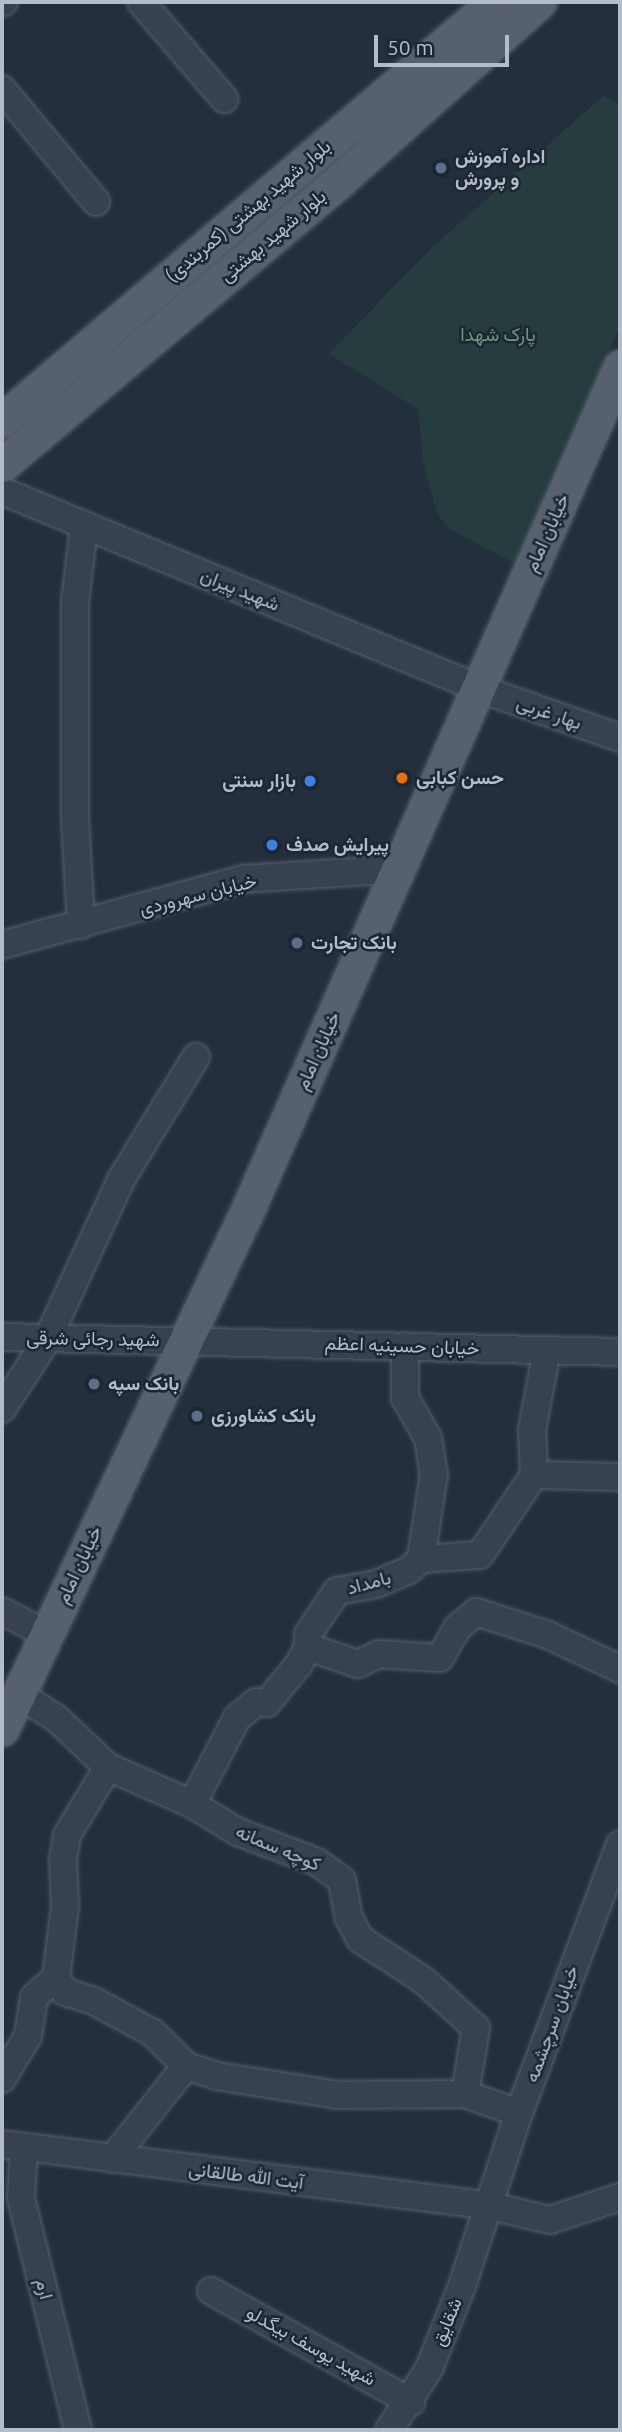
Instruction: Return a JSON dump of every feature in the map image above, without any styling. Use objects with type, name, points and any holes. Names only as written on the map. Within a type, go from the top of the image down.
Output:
[{"type":"main road","name":"بلوار شهید بهشتی","points":[[2,465],[335,184],[539,2]]},
{"type":"main road","name":"بلوار شهید بهشتی (کمربندی)","points":[[2,420],[481,6]]},
{"type":"main road","name":"خیابان امام","points":[[2,1729],[248,1209],[620,368]]},
{"type":"street","points":[[141,2],[224,99]]},
{"type":"street","points":[[2,89],[96,202]]},
{"type":"street","name":"شهید پیران","points":[[2,491],[478,688]]},
{"type":"street","points":[[81,925],[75,816],[75,602],[84,526]]},
{"type":"street","name":"بهار غربی","points":[[478,688],[620,738]]},
{"type":"street","name":"خیابان سهروردی","points":[[2,944],[244,880],[398,869]]},
{"type":"street","points":[[2,1409],[48,1338],[122,1178],[196,1057]]},
{"type":"street","name":"شهید رجائی شرقی","points":[[2,1337],[184,1340]]},
{"type":"street","name":"خیابان حسینیه اعظم","points":[[184,1340],[620,1352]]},
{"type":"street","points":[[405,1346],[405,1398],[428,1438],[434,1474],[421,1559]]},
{"type":"street","points":[[547,1350],[532,1430],[534,1475],[620,1478]]},
{"type":"street","name":"بامداد","points":[[191,1804],[236,1718],[256,1702],[267,1703],[308,1647],[308,1634],[337,1591],[376,1584],[409,1570],[421,1559],[480,1555],[534,1475]]},
{"type":"street","points":[[2,1611],[46,1634]]},
{"type":"street","points":[[308,1647],[358,1664],[379,1654],[440,1658],[457,1628],[476,1612],[548,1635],[620,1669]]},
{"type":"street","name":"کوچه سمانه","points":[[18,1694],[56,1718],[108,1767],[191,1804],[238,1832],[317,1862],[342,1880],[349,1918],[360,1939],[423,1980],[475,2028],[465,2094]]},
{"type":"street","points":[[108,1767],[67,1835],[62,1859],[65,1906],[57,1978],[65,1993],[102,2004],[153,2033],[186,2066],[217,2076],[338,2095],[465,2094],[519,2113]]},
{"type":"street","name":"خیابان سرچشمه","points":[[491,2206],[519,2113],[620,1844]]},
{"type":"street","points":[[2,2079],[28,2036],[34,1997],[57,1978]]},
{"type":"street","points":[[112,2159],[186,2066]]},
{"type":"street","name":"آیت الله طالقانی","points":[[13,2145],[491,2206],[550,2220],[620,2197]]},
{"type":"street","name":"ارم","points":[[13,2145],[21,2198],[78,2430]]},
{"type":"street","name":"شقایق","points":[[389,2430],[411,2402],[429,2369],[491,2206]]},
{"type":"street","name":"شهید یوسف بیگدلو","points":[[211,2291],[411,2402]]},
{"type":"green space","name":"پارک شهدا","points":[[604,95],[620,106],[620,325],[518,565],[449,529],[437,513],[423,463],[418,409],[329,354],[427,252]]},
{"type":"place","name":"اداره آموزش و پرورش","points":[[441,168]]},
{"type":"place","name":"حسن کبابی","points":[[402,778]]},
{"type":"place","name":"بازار سنتی","points":[[310,781]]},
{"type":"place","name":"پیرایش صدف","points":[[272,845]]},
{"type":"place","name":"بانک تجارت","points":[[297,943]]},
{"type":"place","name":"بانک سپه","points":[[94,1384]]},
{"type":"place","name":"بانک کشاورزی","points":[[197,1416]]}]
